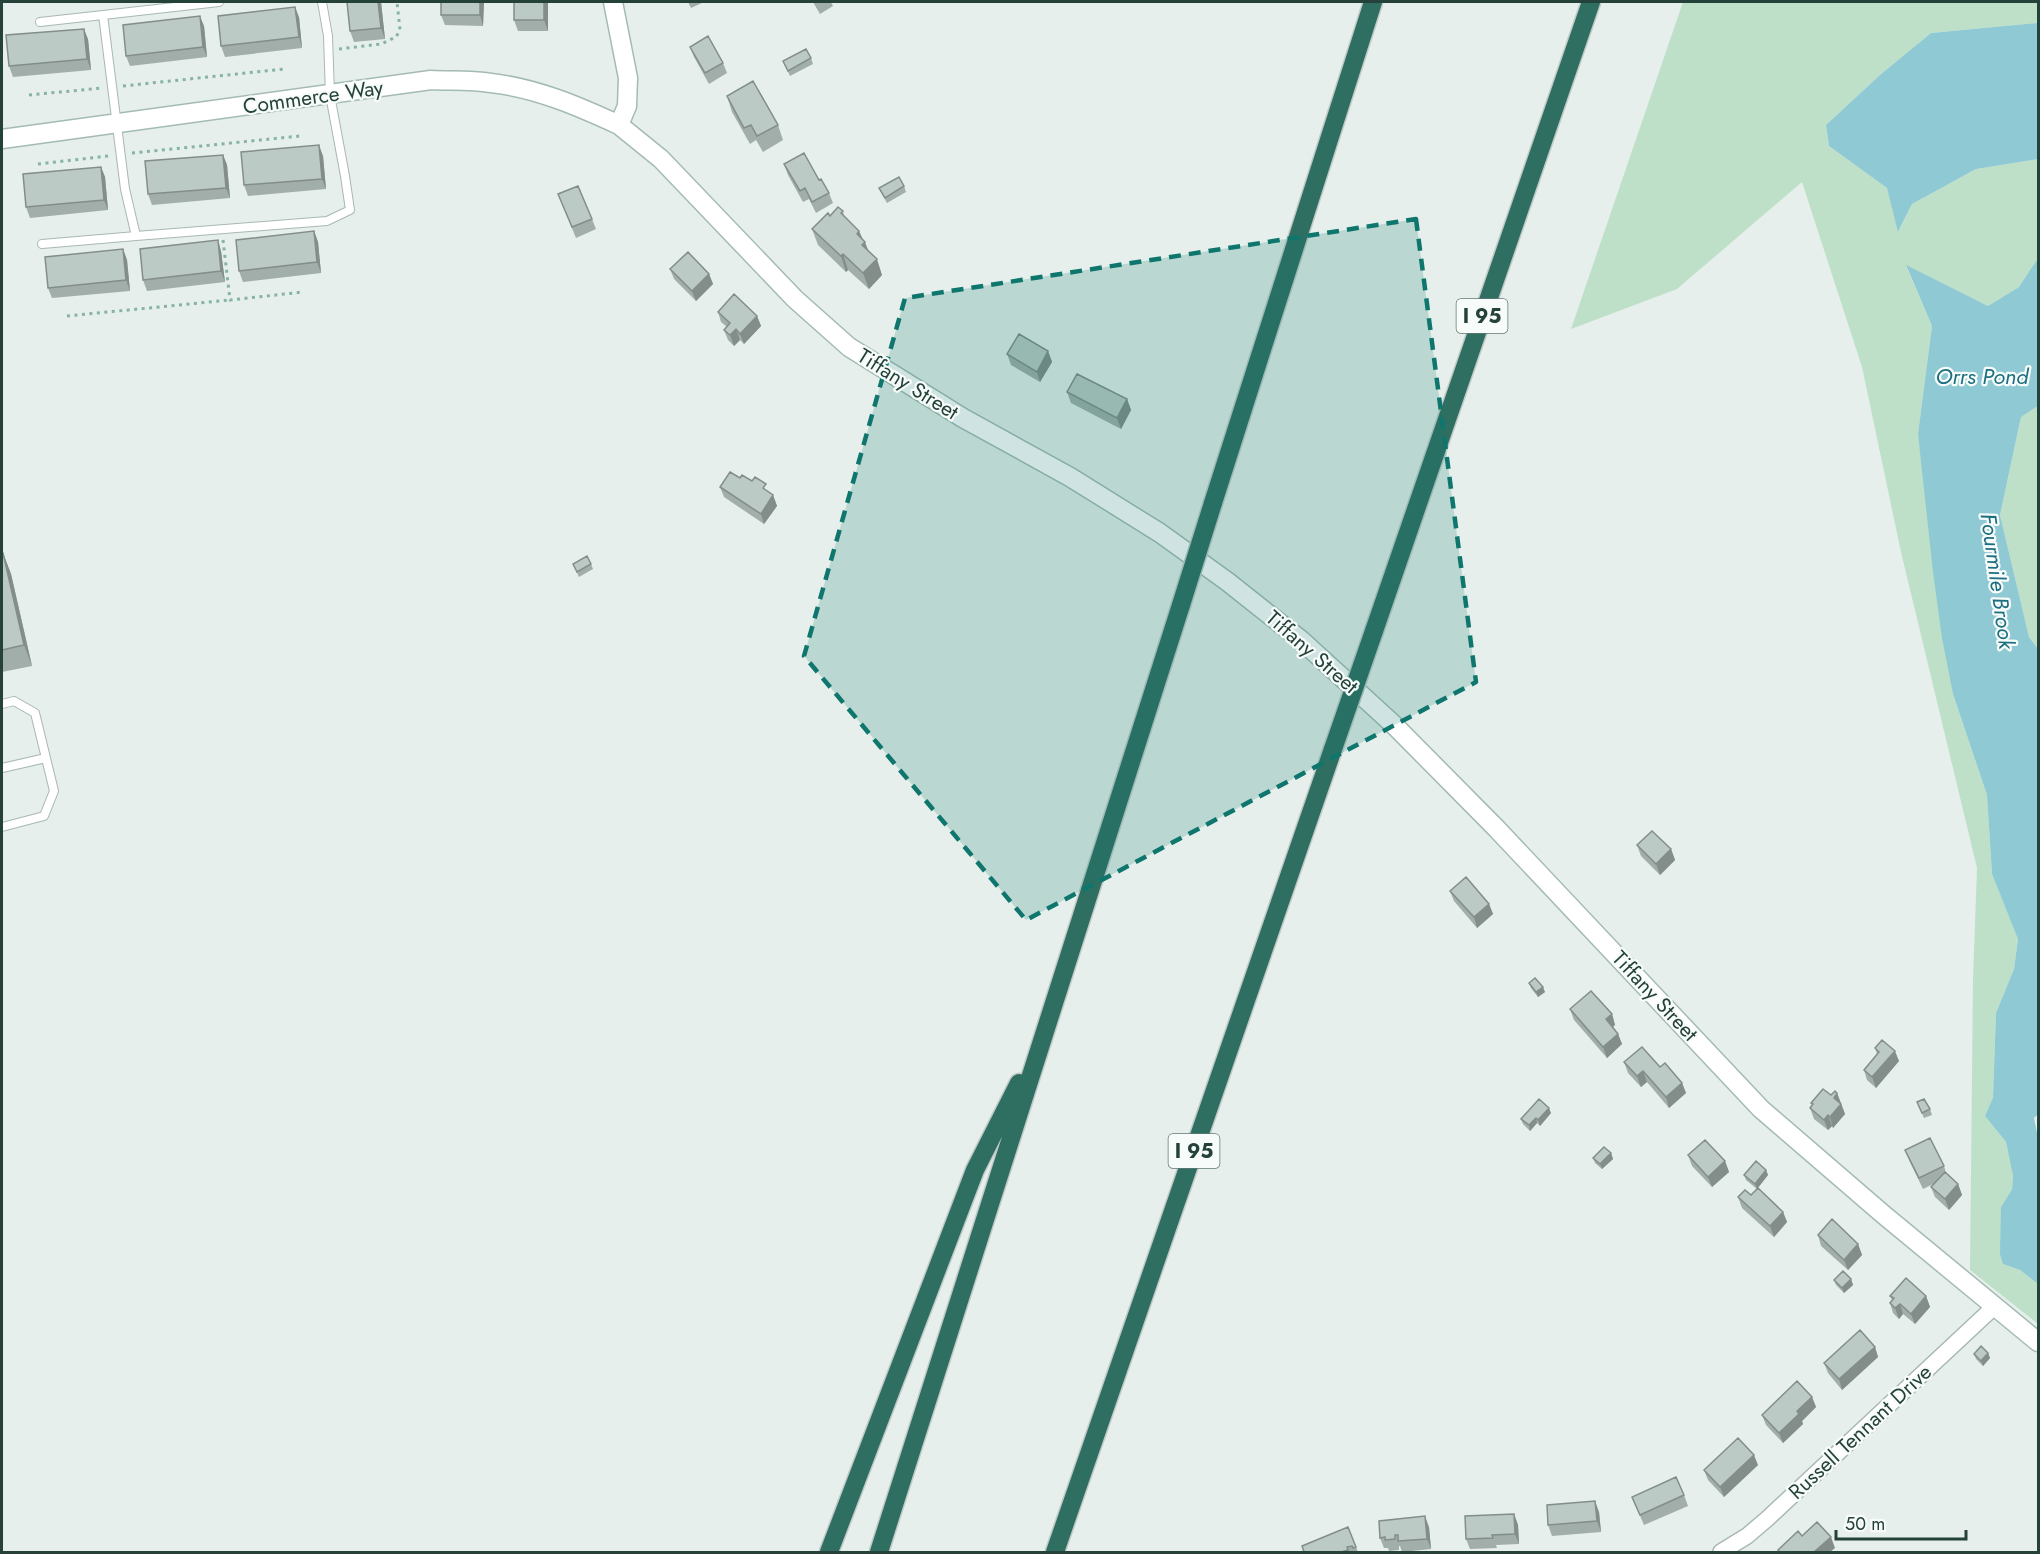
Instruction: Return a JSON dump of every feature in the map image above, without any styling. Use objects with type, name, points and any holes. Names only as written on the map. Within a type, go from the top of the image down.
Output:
[{"type":"highway","points":[[879,1552],[1373,2]]},
{"type":"highway","name":"I 95","points":[[1055,1552],[1591,2]]},
{"type":"highway","points":[[829,1552],[975,1170],[1043,1036]]},
{"type":"street","points":[[613,2],[628,78],[627,106],[619,125]]},
{"type":"street","name":"Commerce Way","points":[[2,139],[431,80],[492,83],[539,93],[583,108],[619,125]]},
{"type":"street","name":"Tiffany Street","points":[[619,125],[661,159],[795,299],[849,347],[963,418],[1070,477],[1160,533],[1228,582],[1301,640],[1394,725],[1496,828],[1761,1109],[1884,1215],[2038,1342]]},
{"type":"street","name":"Russell Tennant Drive","points":[[1720,1552],[1747,1536],[1767,1519],[1995,1306]]},
{"type":"lane","points":[[40,22],[219,2]]},
{"type":"lane","points":[[42,244],[327,221],[350,210],[330,95],[329,50],[322,2]]},
{"type":"lane","points":[[103,15],[125,189],[136,236]]},
{"type":"lane","points":[[2,704],[14,701],[35,713],[54,791],[44,816],[2,827]]},
{"type":"lane","points":[[2,768],[46,758]]},
{"type":"path","points":[[329,50],[381,44],[396,38],[400,30],[398,2]]},
{"type":"path","points":[[29,95],[284,69]]},
{"type":"path","points":[[38,164],[300,136]]},
{"type":"path","points":[[222,229],[230,300]]},
{"type":"path","points":[[68,316],[303,292]]},
{"type":"highlighted area","points":[[1416,219],[1476,682],[1026,920],[804,656],[905,298]]},
{"type":"green space","points":[[1683,2],[2038,2],[2038,23],[1931,33],[1880,75],[1826,125],[1829,146],[1887,188],[1899,231],[1912,204],[1976,169],[2038,159],[2038,258],[2019,287],[1988,306],[1906,266],[1932,326],[1918,434],[1953,694],[1987,795],[1992,874],[2018,938],[2014,969],[1996,1013],[1993,1099],[1985,1116],[2006,1142],[2013,1176],[2012,1189],[2001,1207],[2003,1264],[2020,1270],[2038,1284],[2038,1324],[1970,1270],[1973,979],[1977,868],[1901,552],[1862,367],[1802,182],[1677,289],[1571,329]]},
{"type":"green space","points":[[2038,406],[2038,649],[2029,637],[2000,515],[2021,417]]},
{"type":"water","points":[[2038,23],[2038,159],[1976,169],[1912,204],[1898,232],[1887,188],[1829,146],[1826,125],[1880,75],[1931,33]]},
{"type":"water","name":"Orrs Pond","points":[[2038,258],[2038,406],[2021,417],[2000,515],[2029,637],[2038,649],[2038,1114],[2034,1118],[2038,1138],[2038,1284],[2020,1270],[2003,1264],[2000,1254],[2001,1207],[2012,1189],[2013,1176],[2006,1142],[1985,1116],[1993,1098],[1996,1013],[2014,969],[2018,939],[1992,874],[1987,795],[1953,694],[1942,638],[1918,434],[1932,326],[1906,265],[1988,306],[2019,287]]},
{"type":"building","points":[[347,2],[378,2],[381,28],[350,31]]},
{"type":"building","points":[[441,2],[480,2],[480,15],[441,15]]},
{"type":"building","points":[[514,2],[544,2],[544,20],[514,20]]},
{"type":"building","points":[[295,7],[299,37],[221,46],[218,16]]},
{"type":"building","points":[[200,16],[203,47],[126,56],[123,25]]},
{"type":"building","points":[[84,29],[87,59],[9,66],[6,35]]},
{"type":"building","points":[[708,36],[723,63],[705,73],[690,47]]},
{"type":"building","points":[[806,49],[811,58],[788,71],[783,61]]},
{"type":"building","points":[[753,81],[778,125],[757,136],[751,125],[744,128],[727,96]]},
{"type":"building","points":[[319,145],[322,179],[244,185],[241,152]]},
{"type":"building","points":[[804,153],[829,193],[812,202],[805,188],[800,191],[784,164]]},
{"type":"building","points":[[223,155],[226,188],[148,194],[145,161]]},
{"type":"building","points":[[101,167],[104,200],[26,207],[23,174]]},
{"type":"building","points":[[899,177],[904,186],[885,198],[879,188]]},
{"type":"building","points":[[578,186],[592,219],[572,227],[558,194]]},
{"type":"building","points":[[838,207],[859,231],[857,234],[865,242],[862,245],[877,259],[863,273],[812,229],[828,213],[830,216]]},
{"type":"building","points":[[314,231],[317,262],[239,271],[236,240]]},
{"type":"building","points":[[218,240],[221,271],[143,280],[140,249]]},
{"type":"building","points":[[123,249],[126,280],[48,288],[45,257]]},
{"type":"building","points":[[688,252],[709,274],[692,291],[670,269]]},
{"type":"building","points":[[734,294],[757,316],[740,334],[736,329],[730,335],[724,330],[730,323],[718,312]]},
{"type":"building","points":[[1019,334],[1048,351],[1037,372],[1007,354]]},
{"type":"building","points":[[1077,374],[1127,399],[1117,418],[1067,392]]},
{"type":"building","points":[[730,472],[752,481],[755,477],[766,484],[763,488],[773,495],[761,514],[720,487]]},
{"type":"building","points":[[2,553],[24,645],[2,650]]},
{"type":"building","points":[[587,556],[591,564],[577,572],[573,564]]},
{"type":"building","points":[[1652,831],[1671,849],[1656,864],[1637,845]]},
{"type":"building","points":[[1466,877],[1489,904],[1474,917],[1450,891]]},
{"type":"building","points":[[1535,978],[1543,987],[1536,992],[1529,983]]},
{"type":"building","points":[[1591,991],[1612,1014],[1606,1019],[1618,1034],[1603,1047],[1570,1009]]},
{"type":"building","points":[[1882,1040],[1895,1051],[1872,1077],[1864,1070],[1879,1052],[1875,1048]]},
{"type":"building","points":[[1642,1047],[1660,1067],[1665,1063],[1682,1083],[1666,1097],[1643,1071],[1637,1076],[1624,1062]]},
{"type":"building","points":[[1823,1089],[1831,1095],[1835,1091],[1837,1093],[1834,1098],[1841,1104],[1830,1117],[1828,1115],[1824,1120],[1810,1108],[1813,1104],[1811,1103]]},
{"type":"building","points":[[1539,1099],[1549,1108],[1538,1120],[1536,1118],[1529,1125],[1521,1119]]},
{"type":"building","points":[[1924,1099],[1930,1109],[1922,1113],[1917,1102]]},
{"type":"building","points":[[1930,1138],[1944,1166],[1919,1178],[1905,1150]]},
{"type":"building","points":[[1705,1140],[1725,1161],[1708,1177],[1688,1155]]},
{"type":"building","points":[[1604,1147],[1611,1153],[1600,1164],[1593,1158]]},
{"type":"building","points":[[1756,1161],[1766,1170],[1755,1184],[1744,1175]]},
{"type":"building","points":[[1945,1172],[1958,1184],[1945,1199],[1931,1187]]},
{"type":"building","points":[[1758,1188],[1783,1212],[1770,1226],[1738,1197],[1745,1190],[1751,1195]]},
{"type":"building","points":[[1832,1219],[1858,1244],[1844,1260],[1818,1235]]},
{"type":"building","points":[[1843,1271],[1851,1279],[1842,1288],[1834,1280]]},
{"type":"building","points":[[1906,1278],[1926,1296],[1911,1314],[1900,1304],[1895,1308],[1890,1303],[1894,1298],[1890,1296]]},
{"type":"building","points":[[1860,1330],[1875,1347],[1839,1379],[1824,1363]]},
{"type":"building","points":[[1981,1346],[1988,1353],[1981,1361],[1974,1354]]},
{"type":"building","points":[[1797,1381],[1812,1397],[1797,1411],[1799,1414],[1779,1433],[1762,1415]]},
{"type":"building","points":[[1738,1438],[1754,1455],[1720,1487],[1704,1470]]},
{"type":"building","points":[[1676,1477],[1684,1495],[1640,1515],[1632,1497]]},
{"type":"building","points":[[1595,1501],[1597,1521],[1548,1525],[1547,1505]]},
{"type":"building","points":[[1514,1514],[1515,1534],[1466,1539],[1465,1516]]},
{"type":"building","points":[[1425,1516],[1427,1539],[1398,1541],[1398,1535],[1395,1535],[1395,1539],[1380,1538],[1379,1521]]},
{"type":"building","points":[[1817,1522],[1831,1537],[1814,1552],[1780,1552],[1778,1550],[1798,1531],[1802,1536]]},
{"type":"building","points":[[1348,1527],[1356,1547],[1347,1547],[1348,1550],[1341,1552],[1304,1552],[1302,1546]]},
{"type":"water label","name":"Fourmile Brook","points":[[1998,581]]}]
